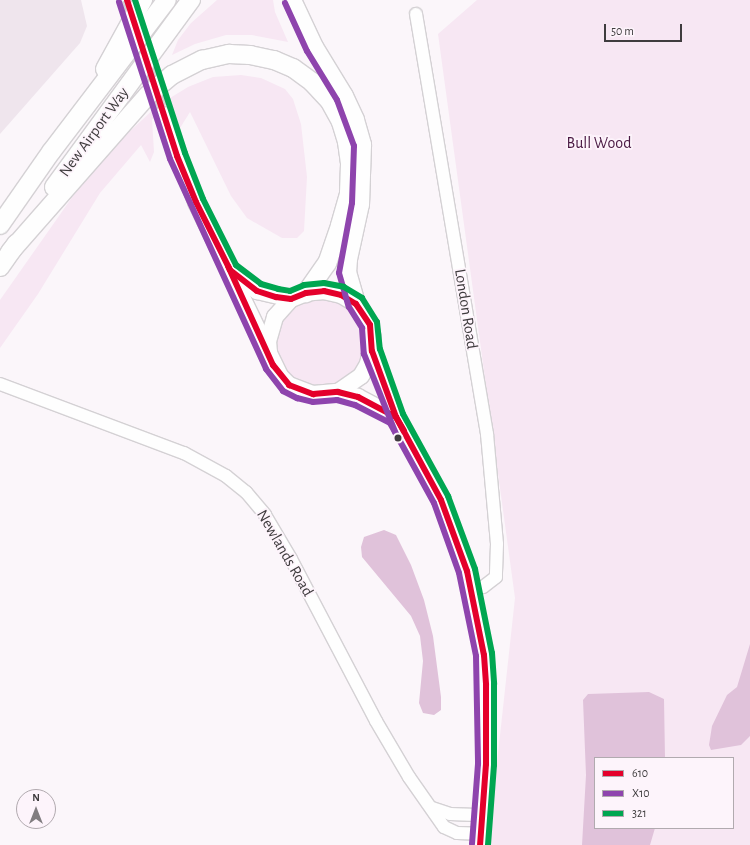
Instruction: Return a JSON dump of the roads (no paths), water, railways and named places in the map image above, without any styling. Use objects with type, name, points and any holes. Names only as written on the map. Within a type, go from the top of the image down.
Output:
[{"type":"highway","points":[[84,109],[143,0]]},
{"type":"highway","name":"New Airport Way","points":[[0,225],[84,109],[167,0]]},
{"type":"highway","name":"New Airport Way","points":[[0,267],[68,167],[191,0]]},
{"type":"highway","points":[[292,0],[300,21],[344,96],[355,120],[362,145],[360,204],[348,266],[356,304]]},
{"type":"highway","points":[[10,252],[148,95],[172,75],[202,60],[229,54],[250,55],[274,60],[293,68],[312,82],[329,100],[341,122],[347,142],[350,164],[348,194],[340,226],[327,264],[299,296]]},
{"type":"main road","points":[[163,116],[196,202],[280,376],[289,385],[313,394],[338,392],[358,397],[396,417]]},
{"type":"main road","points":[[230,270],[257,291],[299,296],[324,291],[341,295],[356,304],[370,325],[372,351],[396,417],[441,500],[467,571],[484,655],[486,685],[483,815],[480,840]]},
{"type":"main road","points":[[269,353],[269,335],[275,317],[299,296]]},
{"type":"main road","points":[[338,392],[361,376],[372,351]]},
{"type":"street","name":"London Road","points":[[416,14],[487,434],[491,473],[497,544],[496,577],[483,587],[471,590]]},
{"type":"street","name":"Newlands Road","points":[[0,384],[184,453],[226,476],[246,492],[265,515],[280,540],[376,721],[409,777],[444,827],[480,840]]},
{"type":"street","points":[[432,808],[450,814],[483,815]]},
{"type":"tunnel","points":[[127,0],[163,115]]},
{"type":"park label","name":"Bull Wood","points":[[599,143]]}]
